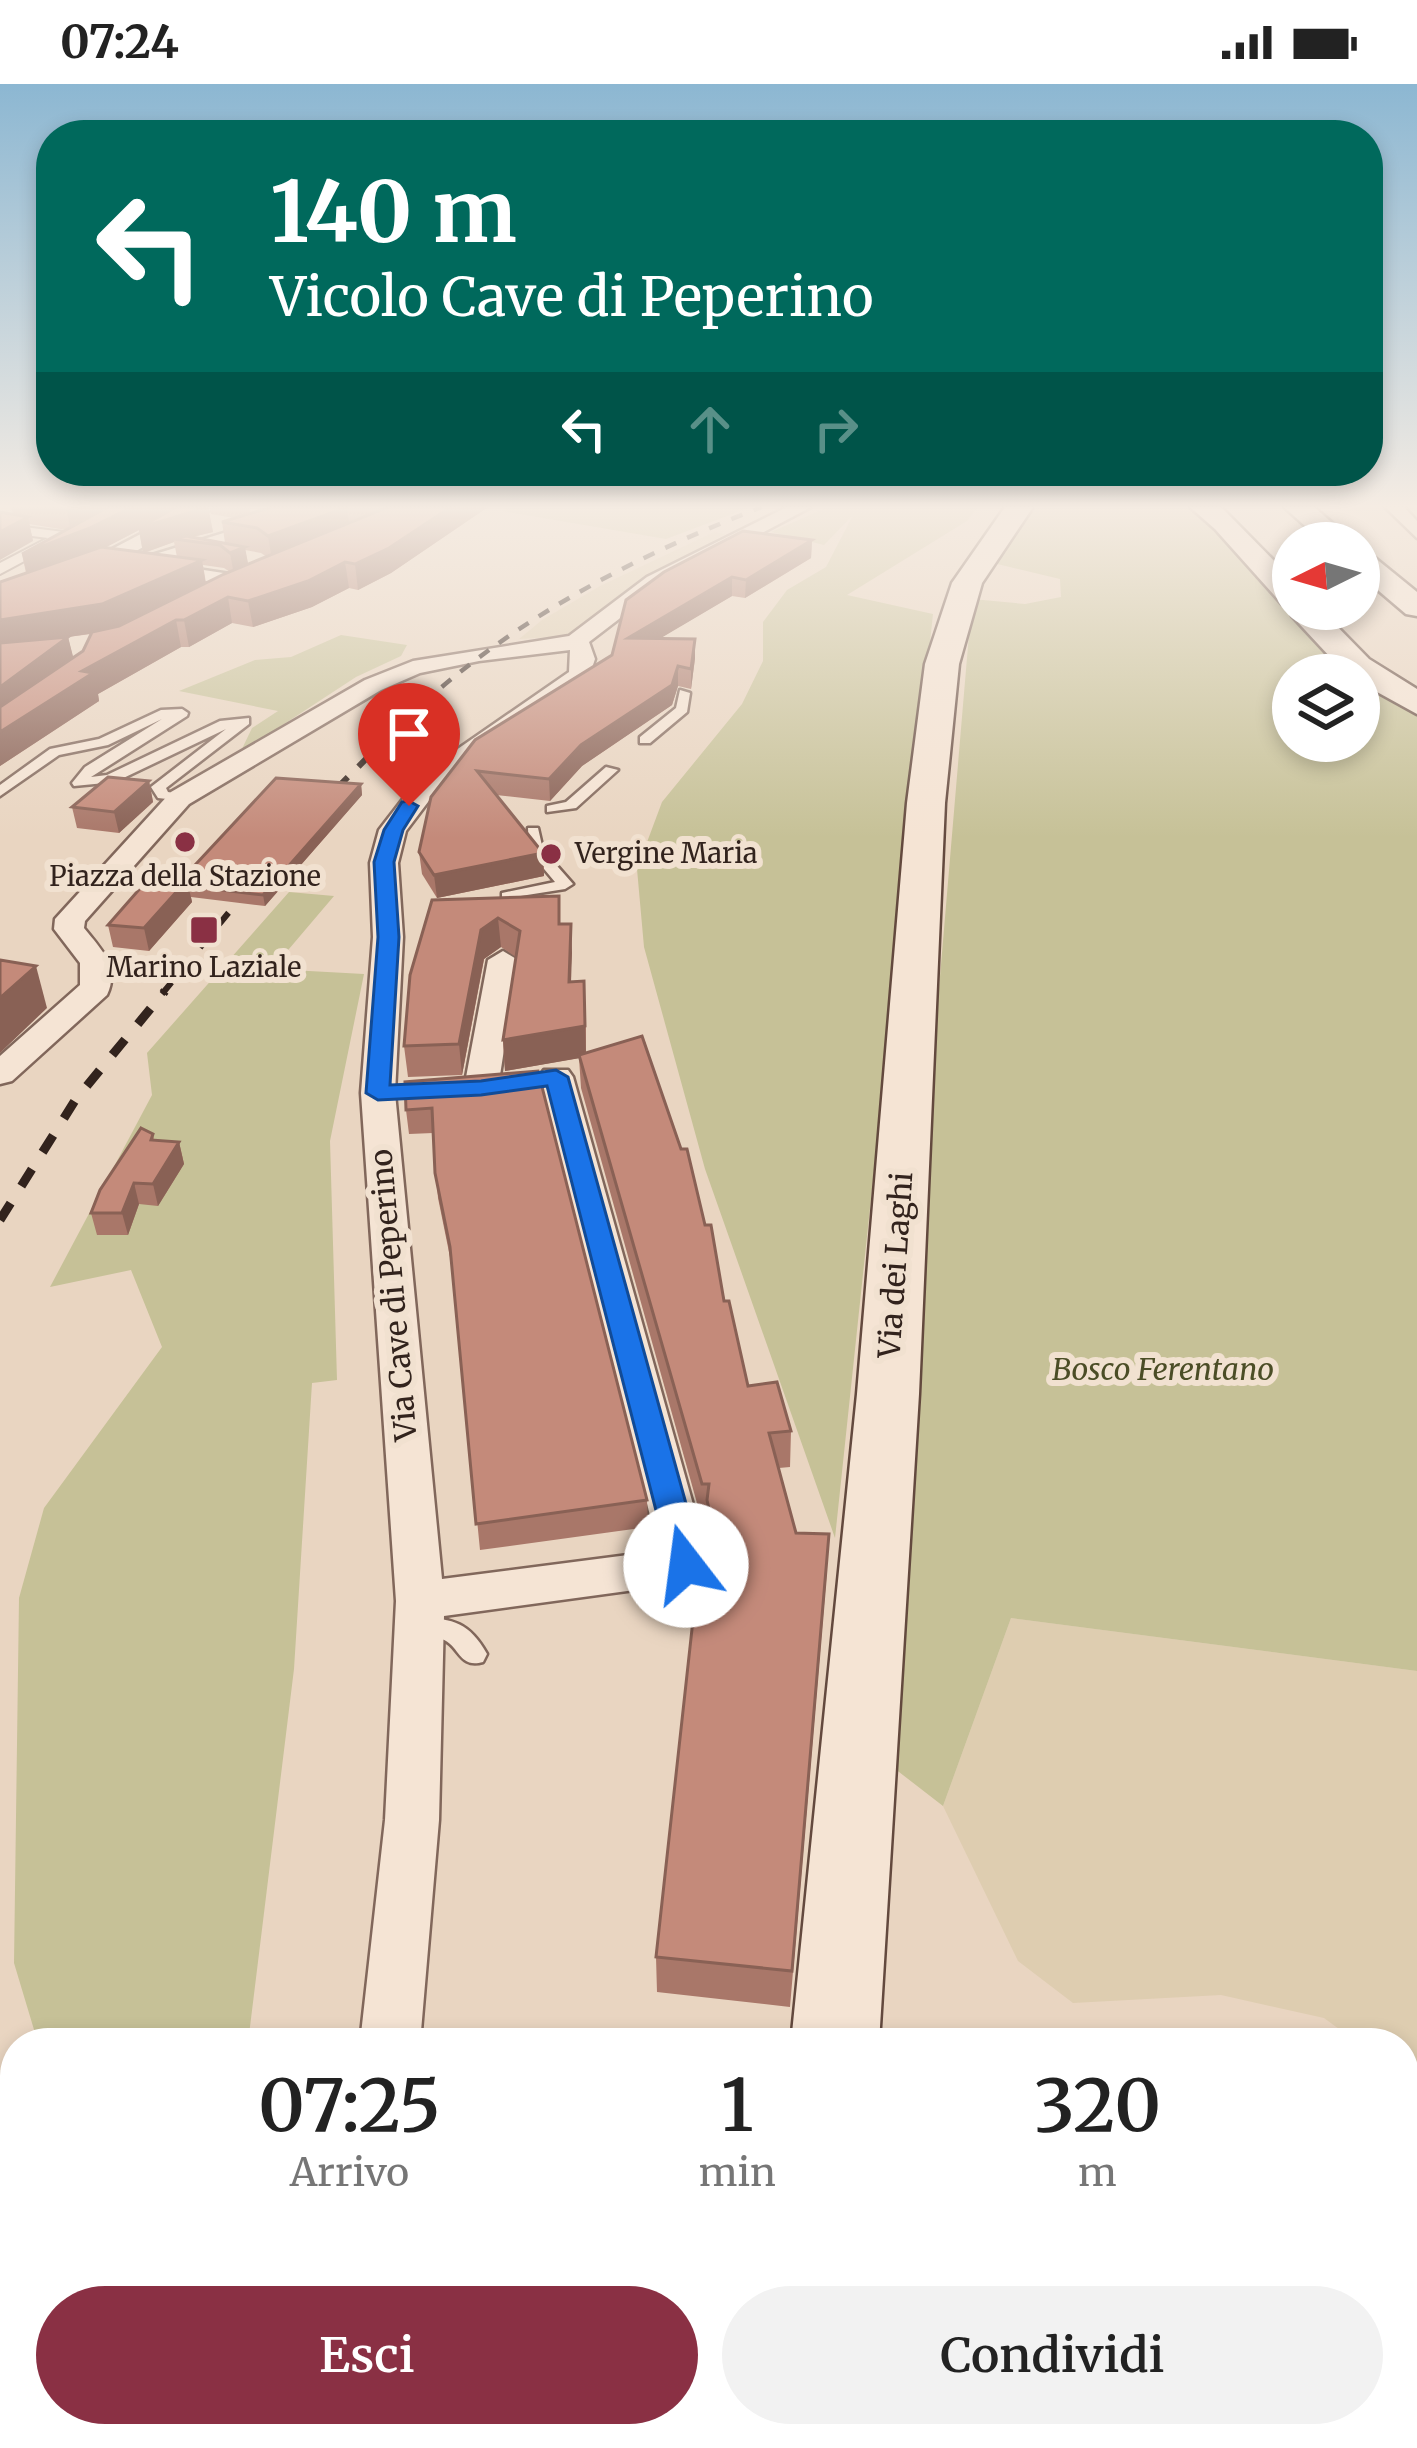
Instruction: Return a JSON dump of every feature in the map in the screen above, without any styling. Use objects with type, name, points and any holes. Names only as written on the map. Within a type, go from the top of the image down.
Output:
[{"type":"main road","name":"Via dei Laghi","points":[[837,2028],[888,1394],[926,803],[942,664],[957,617]]},
{"type":"main road","points":[[1323,630],[1357,666],[1417,704]]},
{"type":"street","points":[[0,1074],[96,988],[94,962],[69,928],[70,919],[180,797],[401,672],[479,654],[575,642],[605,617]]},
{"type":"street","name":"Via Cave di Peperino","points":[[391,2028],[412,1820],[419,1613],[378,1093],[388,937],[384,862],[393,830],[409,806],[450,767],[580,675],[584,655],[575,642]]},
{"type":"street","points":[[481,1088],[503,960]]},
{"type":"street","points":[[378,1093],[481,1088],[574,1073],[686,1565],[419,1613]]},
{"type":"lane","points":[[645,740],[682,709],[684,694]]},
{"type":"lane","points":[[0,792],[45,757],[103,742],[166,713],[182,713],[90,770],[79,783],[102,782],[225,724],[244,721],[158,787],[163,795],[180,797]]},
{"type":"lane","points":[[552,808],[572,805],[611,770]]},
{"type":"lane","points":[[508,896],[565,884],[536,851],[533,831]]},
{"type":"lane","points":[[419,1613],[452,1630],[474,1654]]},
{"type":"shaded area","points":[[593,617],[574,636],[519,639],[542,620]]},
{"type":"shaded area","points":[[1011,1618],[1417,1671],[1417,2028],[1338,2028],[1324,2018],[1221,1995],[1073,2003],[1018,1961],[943,1806]]},
{"type":"green space","points":[[767,617],[933,617],[835,1538],[705,1169],[644,947],[637,869],[662,802],[742,704],[763,661]]},
{"type":"green space","name":"Bosco Ferentano","points":[[970,617],[1272,617],[1272,630],[1315,630],[1337,654],[1272,654],[1272,762],[1380,762],[1380,690],[1417,712],[1417,1671],[1011,1618],[943,1806],[890,1765],[888,1590]]},
{"type":"green space","points":[[341,635],[407,645],[401,656],[356,677],[240,753],[252,728],[278,711],[179,691],[255,660],[291,657]]},
{"type":"green space","points":[[289,892],[334,896],[272,969],[364,974],[330,1141],[337,1380],[312,1383],[294,1669],[250,2028],[34,2028],[14,1963],[19,1598],[44,1508],[162,1347],[131,1270],[50,1287],[152,1095],[147,1053]]},
{"type":"building","points":[[137,617],[189,617],[82,671],[93,673],[0,732],[0,707],[83,651],[92,632]]},
{"type":"building","points":[[622,617],[663,617],[628,638],[695,639],[691,669],[678,666],[672,685],[581,745],[549,779],[477,771],[543,853],[434,875],[419,852],[431,797],[475,740],[612,655]]},
{"type":"building","points":[[68,637],[0,687],[0,643]]},
{"type":"building","points":[[108,777],[149,781],[114,812],[72,807]]},
{"type":"building","points":[[276,778],[361,784],[263,895],[189,886],[182,879]]},
{"type":"building","points":[[150,877],[187,880],[144,928],[108,925]]},
{"type":"building","points":[[559,896],[559,924],[571,924],[569,982],[584,981],[585,1026],[503,1040],[520,931],[498,918],[481,930],[459,1044],[404,1046],[410,975],[432,900]]},
{"type":"building","points":[[0,960],[36,966],[0,998]]},
{"type":"building","points":[[642,1036],[681,1149],[687,1149],[705,1225],[711,1225],[724,1301],[729,1301],[748,1386],[777,1382],[791,1431],[769,1433],[796,1533],[829,1534],[792,1971],[656,1957],[701,1547],[714,1531],[707,1500],[709,1484],[702,1484],[579,1055]]},
{"type":"building","points":[[538,1071],[647,1500],[476,1524],[450,1247],[435,1173],[432,1108],[406,1110],[405,1082]]},
{"type":"building","points":[[141,1128],[153,1134],[151,1140],[179,1142],[153,1184],[134,1183],[122,1213],[91,1213],[100,1190]]},
{"type":"railway","points":[[406,719],[486,652],[537,617]]},
{"type":"railway","points":[[406,719],[409,716]]},
{"type":"railway","points":[[316,809],[406,719]]},
{"type":"railway","points":[[162,994],[257,878]]},
{"type":"railway","points":[[0,1220],[76,1099],[165,991]]},
{"type":"place","name":"Piazza della Stazione","points":[[185,842]]},
{"type":"place","name":"Vergine Maria","points":[[551,854]]},
{"type":"place","name":"Marino Laziale","points":[[204,930]]},
{"type":"route","points":[[409,806],[393,830],[384,862],[388,937],[378,1093],[481,1088],[556,1077],[686,1565]]}]
